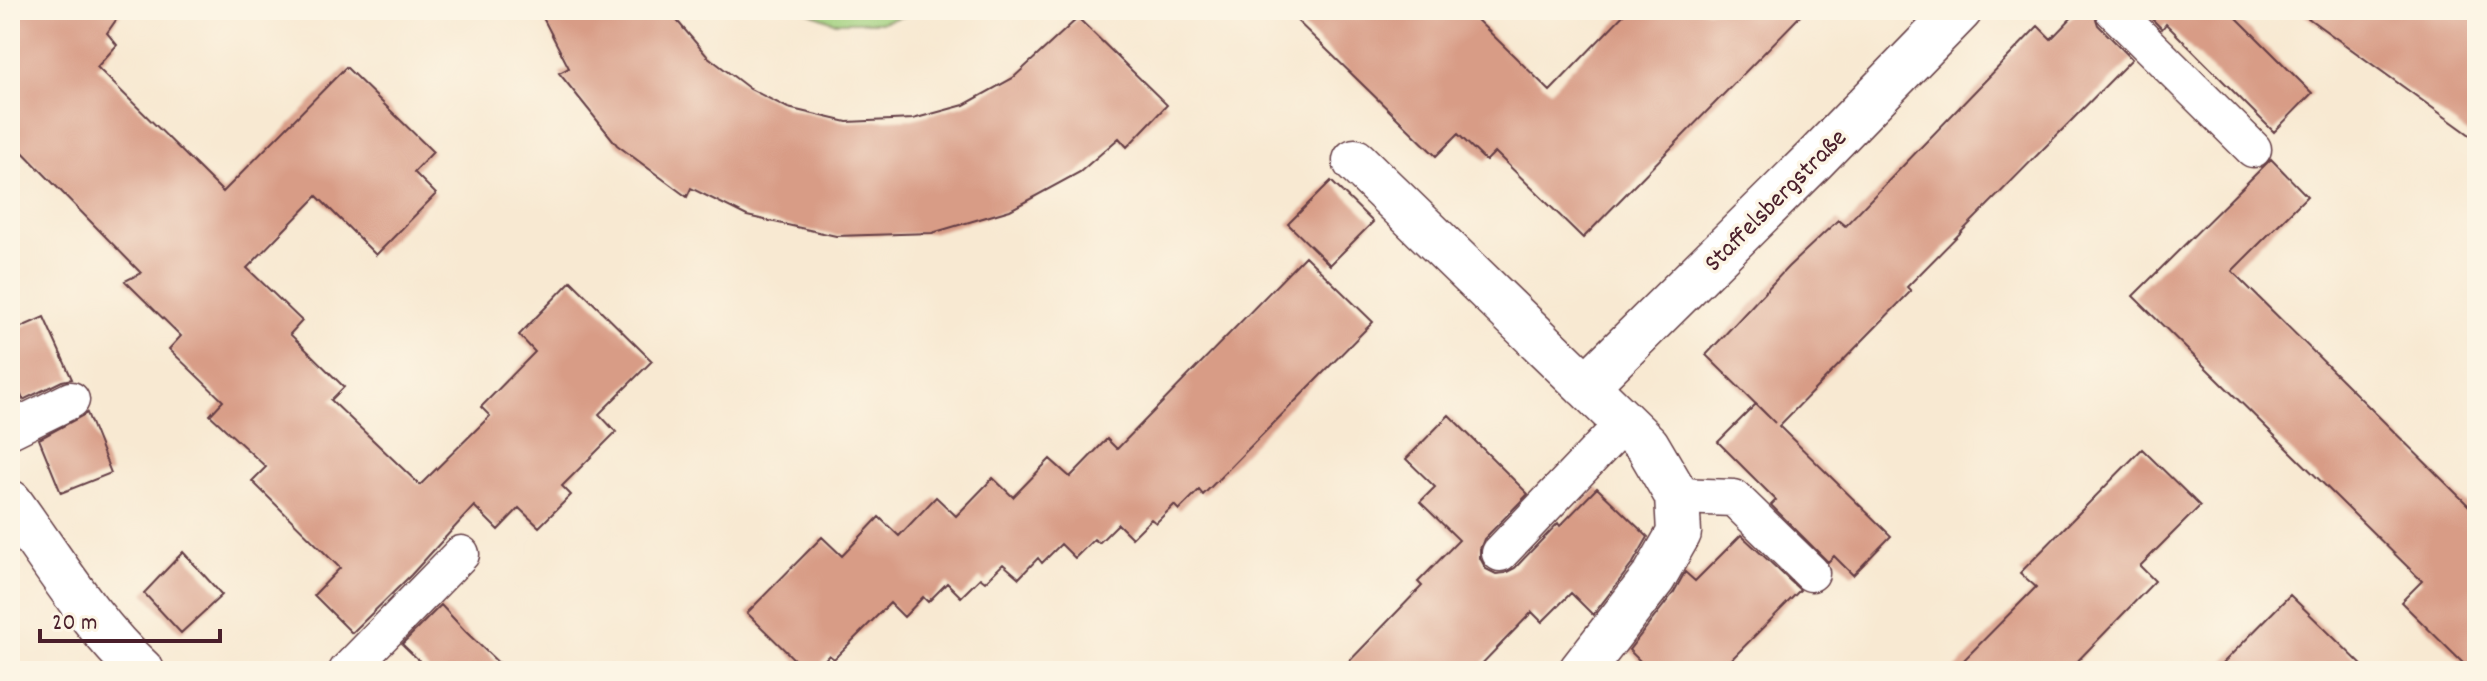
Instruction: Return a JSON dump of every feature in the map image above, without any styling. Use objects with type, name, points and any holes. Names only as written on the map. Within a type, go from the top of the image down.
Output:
[{"type":"street","name":"Staffelsbergstraße","points":[[1586,386],[1960,10]]},
{"type":"street","points":[[1355,161],[1647,445],[1677,496],[1679,533],[1654,577],[1592,667]]},
{"type":"street","points":[[10,502],[129,667]]},
{"type":"lane","points":[[2113,10],[2253,149]]},
{"type":"lane","points":[[10,430],[71,400]]},
{"type":"lane","points":[[1500,553],[1624,423]]},
{"type":"lane","points":[[1677,496],[1734,498],[1811,573]]},
{"type":"lane","points":[[368,664],[461,554]]},
{"type":"green space","points":[[804,10],[927,10],[882,22],[833,22]]},
{"type":"building","points":[[10,10],[123,10],[107,33],[117,45],[97,67],[223,192],[346,67],[433,152],[414,172],[436,194],[376,255],[317,196],[247,268],[302,321],[290,334],[344,387],[331,400],[420,485],[490,416],[481,407],[535,352],[519,335],[571,281],[652,361],[599,414],[616,432],[562,486],[571,495],[539,527],[519,508],[498,530],[474,506],[352,633],[314,595],[340,568],[252,481],[266,467],[210,415],[223,401],[169,349],[181,336],[125,281],[141,273],[10,139]]},
{"type":"building","points":[[539,10],[668,10],[707,56],[750,89],[788,108],[847,122],[913,119],[964,105],[1013,78],[1078,18],[1167,105],[1127,147],[1119,138],[1080,172],[1010,210],[932,233],[836,236],[747,216],[691,188],[687,197],[617,145],[559,73],[569,68]]},
{"type":"building","points":[[1286,10],[1467,10],[1550,91],[1628,10],[1806,10],[1583,238],[1495,152],[1486,161],[1458,134],[1436,156]]},
{"type":"building","points":[[2079,10],[2093,10],[2098,25],[2132,59],[1907,287],[1911,291],[1779,426],[1891,536],[1853,575],[1834,556],[1828,562],[1771,505],[1776,500],[1718,442],[1756,404],[1706,355],[1788,267],[1838,220],[1845,226],[2038,26],[2051,39]]},
{"type":"building","points":[[2143,10],[2229,10],[2312,93],[2274,132],[2166,24],[2162,29]]},
{"type":"building","points":[[2297,10],[2477,10],[2477,140]]},
{"type":"building","points":[[2271,159],[2307,196],[2232,271],[2477,514],[2477,671],[2471,671],[2401,602],[2422,581],[2133,296]]},
{"type":"building","points":[[1331,181],[1373,222],[1330,265],[1288,224]]},
{"type":"building","points":[[1305,256],[1373,322],[1203,495],[1199,490],[1179,510],[1174,505],[1156,523],[1151,519],[1132,538],[1118,524],[1099,543],[1094,539],[1075,558],[1061,544],[1042,563],[1038,558],[1019,578],[1003,564],[985,582],[980,578],[961,597],[947,583],[928,602],[923,597],[904,617],[890,603],[834,659],[829,655],[814,671],[806,671],[747,613],[822,537],[842,556],[879,517],[899,536],[936,497],[956,516],[993,478],[1013,497],[1050,459],[1070,477],[1107,439],[1117,449]]},
{"type":"building","points":[[44,317],[72,379],[23,400],[10,368],[10,332]]},
{"type":"building","points":[[87,413],[111,473],[61,493],[39,439]]},
{"type":"building","points":[[1449,415],[1528,494],[1484,539],[1480,558],[1486,569],[1496,574],[1515,568],[1597,488],[1648,537],[1633,563],[1593,615],[1571,593],[1542,622],[1532,612],[1475,671],[1340,671],[1422,586],[1418,582],[1459,540],[1420,502],[1435,487],[1406,459]]},
{"type":"building","points":[[2142,449],[2200,506],[2140,566],[2155,581],[2068,671],[1953,671],[2036,587],[2020,573]]},
{"type":"building","points":[[1741,535],[1800,590],[1720,671],[1650,671],[1629,650],[1674,592],[1685,572],[1695,581]]},
{"type":"building","points":[[183,552],[222,595],[181,633],[144,593]]},
{"type":"building","points":[[2290,595],[2368,671],[2215,671]]},
{"type":"building","points":[[441,605],[507,671],[430,671],[402,644]]}]
